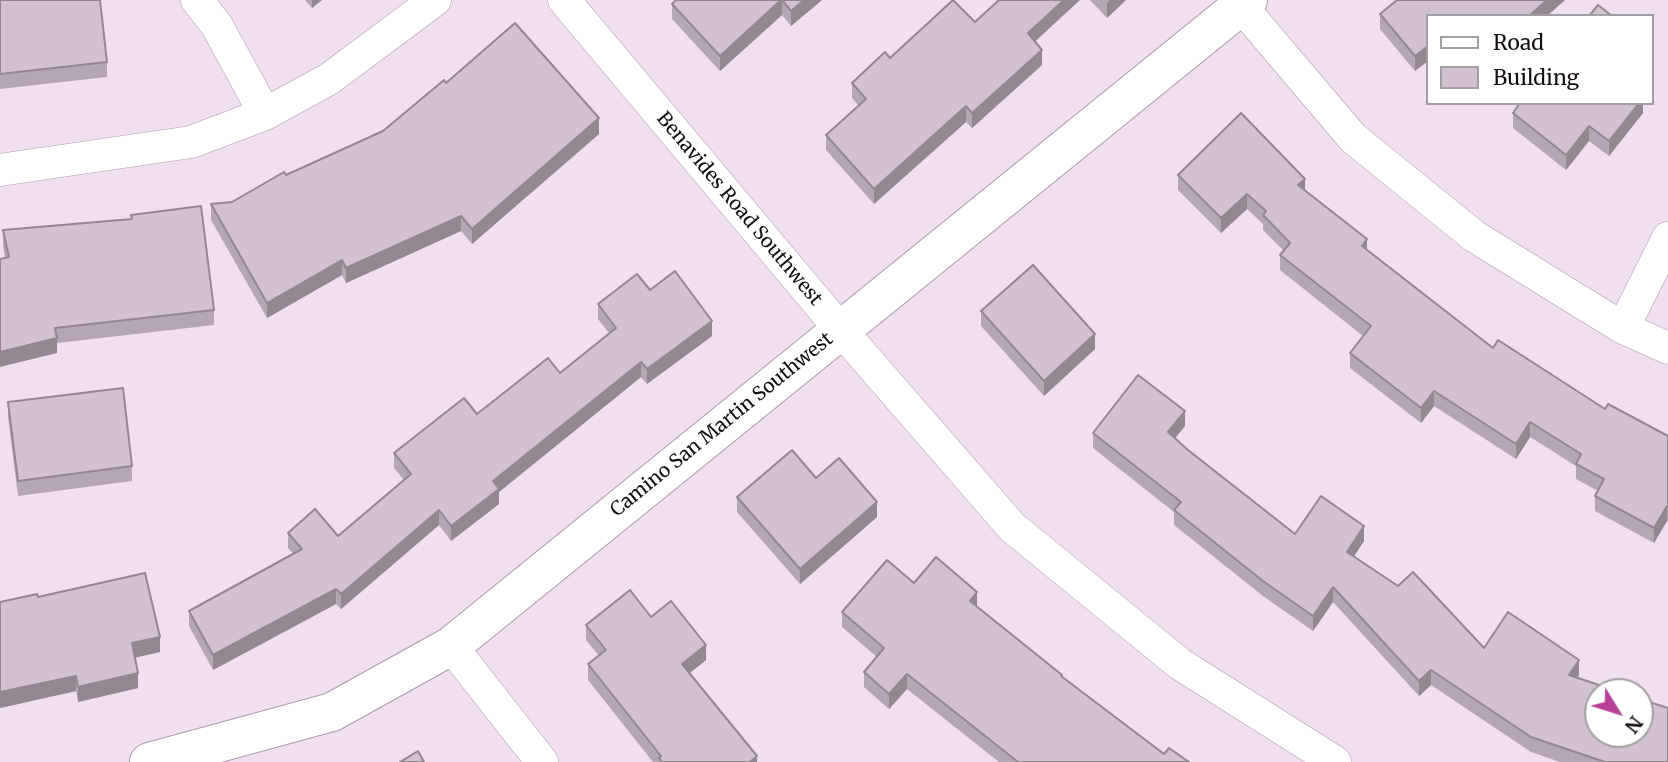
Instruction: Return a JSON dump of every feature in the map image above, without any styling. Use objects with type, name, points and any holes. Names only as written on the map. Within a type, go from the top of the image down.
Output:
[{"type":"street","points":[[197,0],[217,26],[265,114]]},
{"type":"street","points":[[0,170],[191,142],[265,114],[329,79],[435,0]]},
{"type":"street","name":"Benavides Road Southwest","points":[[564,0],[840,329],[1012,527],[1181,664],[1335,762]]},
{"type":"street","points":[[1245,3],[1353,138],[1475,236],[1623,328],[1668,348]]},
{"type":"street","name":"Camino San Martin Southwest","points":[[149,762],[332,712],[451,646],[1245,3]]},
{"type":"street","points":[[1623,328],[1668,239]]},
{"type":"street","points":[[451,646],[542,762]]},
{"type":"building","points":[[0,0],[100,0],[107,62],[0,74]]},
{"type":"building","points":[[676,0],[781,0],[720,56],[672,4]]},
{"type":"building","points":[[782,0],[804,0],[791,11]]},
{"type":"building","points":[[953,0],[975,22],[999,0],[1064,0],[1028,33],[1042,50],[972,113],[966,106],[874,189],[826,135],[866,99],[852,83],[885,52],[890,58]]},
{"type":"building","points":[[1397,0],[1547,0],[1531,14],[1426,14],[1426,48],[1415,56],[1380,14]]},
{"type":"building","points":[[1598,5],[1609,14],[1591,14]]},
{"type":"building","points":[[515,23],[599,118],[472,229],[461,216],[346,268],[342,260],[267,303],[211,204],[232,202],[284,172],[286,175],[383,131],[444,80],[446,83]]},
{"type":"building","points":[[1519,105],[1637,105],[1609,141],[1589,126],[1566,155],[1513,113]]},
{"type":"building","points":[[1241,113],[1305,179],[1298,185],[1367,239],[1362,246],[1493,348],[1498,340],[1605,409],[1608,404],[1668,436],[1668,506],[1654,528],[1595,496],[1604,479],[1576,464],[1581,454],[1530,422],[1516,444],[1434,391],[1421,408],[1350,353],[1371,326],[1280,255],[1290,243],[1263,215],[1266,211],[1247,194],[1221,218],[1178,175]]},
{"type":"building","points":[[201,206],[214,310],[55,328],[57,338],[0,352],[0,259],[9,257],[3,230],[132,219],[131,215]]},
{"type":"building","points":[[1033,265],[1095,334],[1044,381],[981,311]]},
{"type":"building","points":[[675,271],[712,321],[647,369],[641,362],[493,481],[499,489],[451,526],[439,510],[341,594],[336,589],[213,655],[189,611],[302,549],[288,533],[315,509],[338,536],[411,474],[394,453],[464,398],[477,414],[548,358],[560,373],[616,328],[598,304],[637,274],[650,290]]},
{"type":"building","points":[[1138,375],[1185,411],[1168,432],[1295,534],[1321,496],[1364,526],[1347,552],[1398,586],[1413,572],[1484,648],[1508,612],[1579,660],[1569,675],[1584,680],[1584,748],[1654,748],[1654,704],[1668,708],[1668,762],[1605,762],[1531,737],[1431,670],[1419,681],[1333,587],[1313,616],[1263,581],[1174,510],[1181,502],[1093,433]]},
{"type":"building","points":[[123,388],[132,466],[18,481],[8,402]]},
{"type":"building","points":[[792,450],[816,478],[839,458],[877,502],[800,569],[737,497]]},
{"type":"building","points":[[936,557],[977,592],[970,601],[1061,676],[1164,754],[1169,748],[1189,762],[1018,762],[907,674],[889,694],[864,672],[884,648],[842,612],[887,560],[914,583]]},
{"type":"building","points":[[145,573],[160,637],[132,643],[138,673],[78,687],[76,676],[0,692],[0,602],[37,594],[38,597]]},
{"type":"building","points":[[630,590],[651,617],[671,601],[706,645],[682,664],[757,756],[750,762],[662,762],[659,758],[661,756],[588,664],[606,650],[586,625]]},
{"type":"building","points":[[418,751],[424,762],[400,762]]}]
